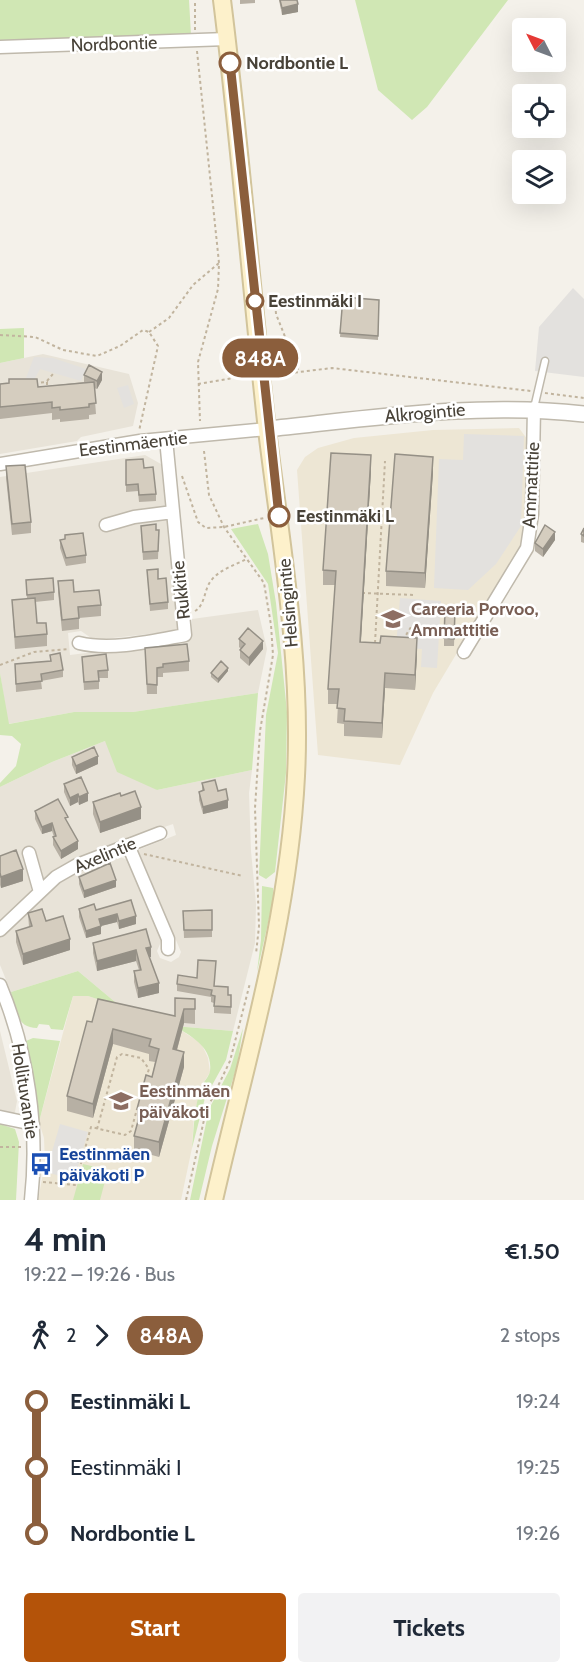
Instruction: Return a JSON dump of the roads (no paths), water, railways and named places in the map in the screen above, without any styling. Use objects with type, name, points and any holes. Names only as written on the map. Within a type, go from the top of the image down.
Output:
[{"type":"main road","name":"Helsingintie","points":[[214,1200],[266,979],[285,881],[294,808],[296,741],[291,613],[267,429],[222,0]]},
{"type":"street","name":"Nordbontie","points":[[0,47],[227,39]]},
{"type":"street","name":"Alkrogintie","points":[[267,429],[438,410],[534,408],[584,414]]},
{"type":"street","name":"Ammattitie","points":[[464,652],[527,548],[532,514],[534,408]]},
{"type":"street","name":"Eestinmäentie","points":[[0,464],[60,452],[267,429]]},
{"type":"street","name":"Rukkitie","points":[[79,643],[91,646],[143,642],[185,634],[166,439]]},
{"type":"street","points":[[106,525],[134,517],[173,512]]},
{"type":"street","name":"Axelintie","points":[[0,930],[40,891],[77,865],[130,851],[160,833]]},
{"type":"street","points":[[130,851],[168,939],[168,949]]},
{"type":"street","points":[[29,853],[40,891]]},
{"type":"street","name":"Hollituvantie","points":[[0,986],[20,1046],[33,1124],[31,1200]]},
{"type":"street","points":[[0,1117],[33,1124]]},
{"type":"lane","points":[[534,408],[545,360]]},
{"type":"place","name":"Nordbontie L","points":[[230,63]]},
{"type":"place","name":"Eestinmäki I","points":[[255,301]]},
{"type":"place","name":"Eestinmäki L","points":[[279,516]]},
{"type":"place","name":"Careeria Porvoo, Ammattitie","points":[[393,619]]},
{"type":"place","name":"Eestinmäen päiväkoti","points":[[121,1101]]},
{"type":"place","name":"Eestinmäen päiväkoti P","points":[[41,1164]]}]
